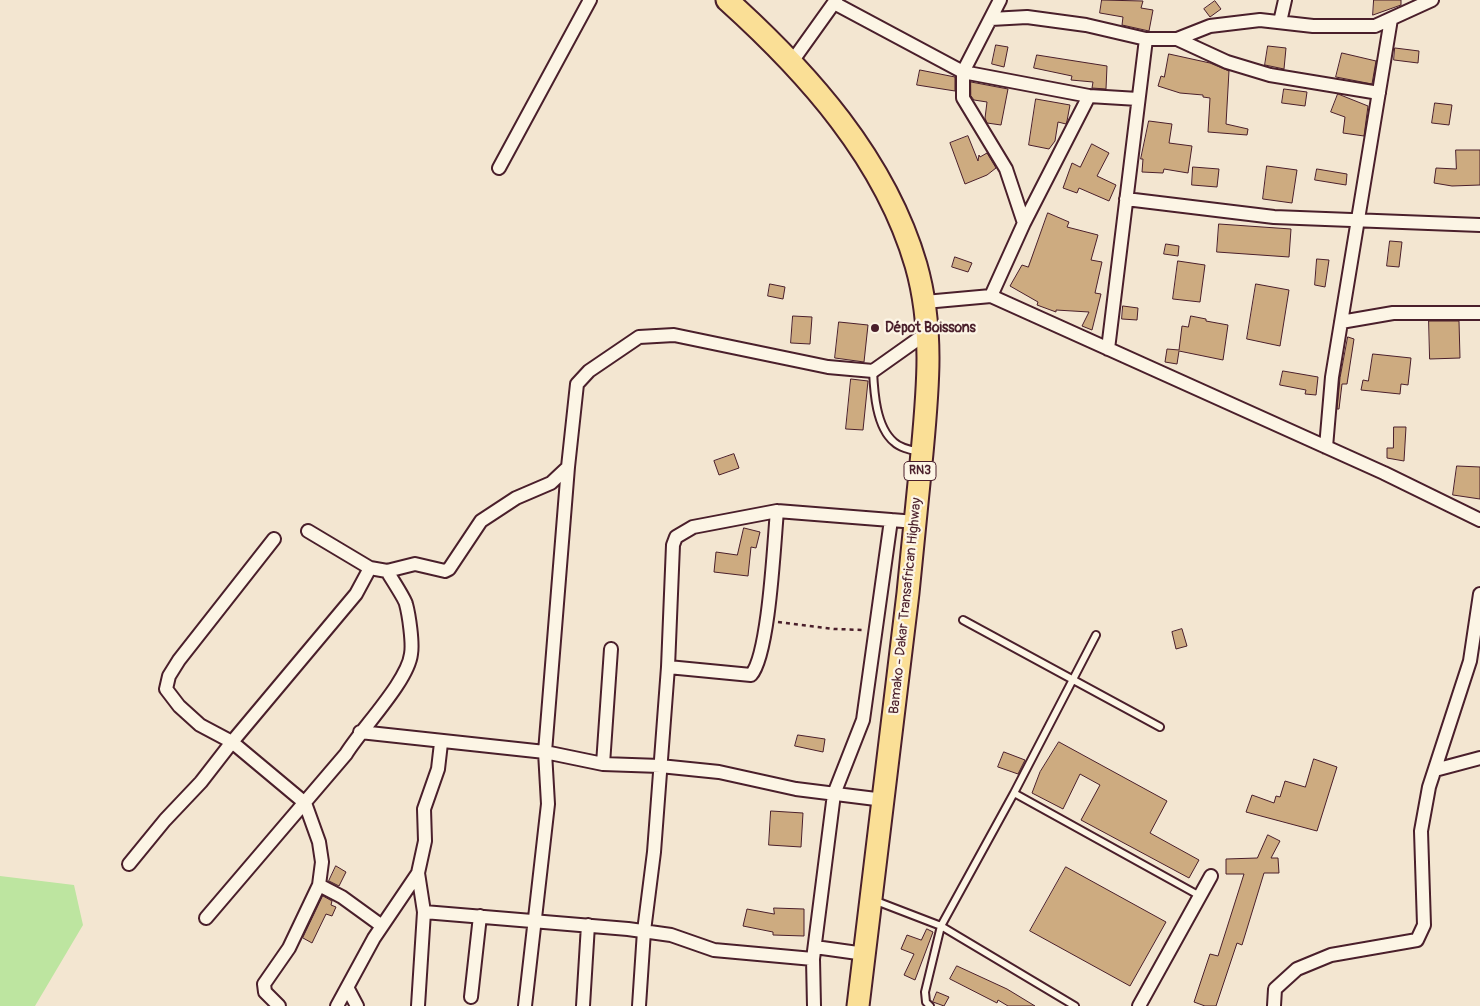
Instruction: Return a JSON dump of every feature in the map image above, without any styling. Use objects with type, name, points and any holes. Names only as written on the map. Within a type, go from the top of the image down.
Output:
[{"type":"highway","name":"Bamako - Dakar Transafrican Highway","points":[[727,0],[759,29],[841,120],[881,180],[906,233],[925,302],[928,332],[928,396],[916,522],[858,1006]]},
{"type":"street","points":[[499,168],[590,0]]},
{"type":"street","points":[[1000,0],[963,72],[963,98],[1006,169],[1024,223]]},
{"type":"street","points":[[1280,22],[1285,0]]},
{"type":"street","points":[[1176,39],[1210,26],[1260,20],[1313,26],[1375,26],[1432,0]]},
{"type":"street","points":[[791,63],[835,2],[963,72],[1089,96],[1138,99]]},
{"type":"street","points":[[991,19],[1027,17],[1086,25],[1146,38],[1176,39],[1227,62],[1270,75],[1379,93]]},
{"type":"street","points":[[1326,447],[1332,377],[1391,19]]},
{"type":"street","points":[[1108,349],[1146,38]]},
{"type":"street","points":[[991,296],[1024,223],[1089,96]]},
{"type":"street","points":[[1126,199],[1274,218],[1358,219],[1480,225]]},
{"type":"street","points":[[925,302],[991,296],[1326,447],[1480,520]]},
{"type":"street","points":[[1341,322],[1393,313],[1480,313]]},
{"type":"street","points":[[526,1006],[548,804],[545,752],[568,467],[577,384],[589,371],[639,337],[674,334],[828,367],[873,371],[928,332]]},
{"type":"street","points":[[308,531],[370,568],[387,571],[415,564],[445,570],[449,569],[481,521],[516,498],[551,483],[568,467]]},
{"type":"street","points":[[638,1006],[644,931],[654,852],[668,667],[673,545],[676,537],[693,527],[777,511],[916,522]]},
{"type":"street","points":[[668,667],[751,675],[757,669],[767,620],[777,511]]},
{"type":"street","points":[[814,1006],[814,953],[834,794],[862,720],[891,520]]},
{"type":"street","points":[[274,539],[178,660],[169,676],[166,689],[179,706],[200,725],[232,742],[304,803],[319,842],[322,862],[319,885],[290,948],[264,984],[265,992],[279,1006]]},
{"type":"street","points":[[129,864],[165,820],[201,782],[232,742],[356,594],[370,568]]},
{"type":"street","points":[[206,918],[346,754],[360,732],[396,688],[411,654],[406,602],[398,593],[387,571]]},
{"type":"street","points":[[1274,1006],[1275,990],[1297,969],[1331,955],[1417,940],[1424,925],[1421,831],[1429,787],[1470,661],[1480,594]]},
{"type":"street","points":[[603,764],[611,649]]},
{"type":"street","points":[[360,732],[441,743],[545,752],[603,764],[660,766],[719,772],[796,789],[884,800]]},
{"type":"street","points":[[418,1006],[424,912],[418,873],[425,841],[424,809],[438,769],[441,743]]},
{"type":"street","points":[[1435,770],[1480,758]]},
{"type":"street","points":[[337,1006],[382,926],[418,873]]},
{"type":"street","points":[[1139,1006],[1211,876]]},
{"type":"street","points":[[319,885],[342,897],[382,926]]},
{"type":"street","points":[[424,912],[536,920],[644,931],[671,935],[714,950],[865,954]]},
{"type":"street","points":[[471,997],[480,916]]},
{"type":"street","points":[[583,1006],[588,925]]},
{"type":"street","points":[[348,989],[357,1006]]},
{"type":"lane","points":[[873,371],[874,397],[888,434],[894,442],[906,449],[922,452]]},
{"type":"lane","points":[[963,620],[1160,727]]},
{"type":"lane","points":[[930,1006],[926,1002],[924,992],[941,926],[1014,793],[1096,635]]},
{"type":"lane","points":[[1014,793],[1200,896]]},
{"type":"lane","points":[[872,899],[941,926],[1075,1006]]},
{"type":"path","points":[[767,620],[834,629],[875,630]]},
{"type":"green space","points":[[0,876],[74,885],[83,925],[35,1006],[0,1006]]},
{"type":"building","points":[[1102,0],[1143,1],[1141,8],[1153,10],[1149,31],[1122,25],[1123,17],[1100,13]]},
{"type":"building","points":[[1374,0],[1401,0],[1401,5],[1373,15]]},
{"type":"building","points":[[1215,1],[1221,9],[1210,17],[1204,9]]},
{"type":"building","points":[[996,45],[1008,47],[1004,67],[992,64]]},
{"type":"building","points":[[1268,46],[1286,48],[1284,69],[1265,65]]},
{"type":"building","points":[[1395,48],[1419,51],[1418,63],[1394,60]]},
{"type":"building","points":[[1342,53],[1376,61],[1372,84],[1336,77]]},
{"type":"building","points":[[1169,54],[1210,63],[1229,71],[1226,124],[1248,129],[1247,135],[1208,132],[1210,98],[1203,97],[1203,95],[1180,93],[1158,86],[1161,76],[1164,77]]},
{"type":"building","points":[[1037,55],[1107,66],[1106,89],[1092,88],[1093,82],[1071,80],[1072,76],[1034,68]]},
{"type":"building","points":[[920,70],[955,77],[955,91],[917,85]]},
{"type":"building","points":[[971,82],[1008,89],[1001,125],[987,123],[985,118],[987,102],[974,100],[971,96]]},
{"type":"building","points":[[1284,89],[1307,92],[1305,106],[1282,103]]},
{"type":"building","points":[[1338,94],[1368,106],[1364,136],[1343,133],[1345,117],[1331,112]]},
{"type":"building","points":[[1036,99],[1070,105],[1066,124],[1058,122],[1055,141],[1049,149],[1029,145]]},
{"type":"building","points":[[1435,103],[1452,105],[1449,125],[1432,123]]},
{"type":"building","points":[[1149,121],[1172,124],[1169,143],[1192,146],[1188,173],[1164,169],[1163,173],[1142,172],[1143,159],[1141,159]]},
{"type":"building","points":[[968,136],[978,161],[979,155],[980,157],[987,153],[996,168],[987,175],[965,184],[950,143]]},
{"type":"building","points":[[1092,144],[1109,153],[1097,176],[1116,185],[1109,201],[1079,188],[1077,193],[1063,188],[1072,163],[1080,167]]},
{"type":"building","points":[[1456,150],[1480,150],[1480,185],[1452,186],[1434,183],[1436,168],[1456,169]]},
{"type":"building","points":[[1267,166],[1297,170],[1292,203],[1263,199]]},
{"type":"building","points":[[1193,167],[1219,169],[1217,187],[1192,185]]},
{"type":"building","points":[[1317,169],[1347,174],[1346,185],[1315,180]]},
{"type":"building","points":[[1048,213],[1069,222],[1067,227],[1098,235],[1091,260],[1102,262],[1095,293],[1101,294],[1092,330],[1082,326],[1089,312],[1056,310],[1056,312],[1037,305],[1038,302],[1010,286],[1022,265],[1028,267]]},
{"type":"building","points":[[1219,224],[1291,229],[1289,257],[1217,252]]},
{"type":"building","points":[[1390,241],[1402,242],[1399,267],[1387,266]]},
{"type":"building","points":[[1166,244],[1179,246],[1178,256],[1164,254]]},
{"type":"building","points":[[955,257],[972,263],[968,272],[952,267]]},
{"type":"building","points":[[1317,259],[1329,260],[1325,287],[1315,285]]},
{"type":"building","points":[[1178,261],[1205,265],[1200,302],[1173,299]]},
{"type":"building","points":[[770,284],[785,287],[783,299],[768,296]]},
{"type":"building","points":[[1256,284],[1289,290],[1280,346],[1247,339]]},
{"type":"building","points":[[1123,306],[1138,308],[1137,320],[1122,319]]},
{"type":"building","points":[[793,316],[812,317],[810,344],[791,343]]},
{"type":"building","points":[[1191,316],[1228,325],[1223,360],[1179,351],[1177,364],[1165,362],[1167,349],[1179,350],[1182,326],[1188,327]]},
{"type":"building","points":[[1429,321],[1459,321],[1460,358],[1430,359]]},
{"type":"building","points":[[839,322],[868,325],[864,362],[835,358]]},
{"type":"building","points":[[1348,337],[1354,339],[1347,384],[1342,384],[1339,409],[1337,409],[1340,378]]},
{"type":"building","points":[[1373,354],[1411,358],[1408,385],[1401,384],[1400,394],[1361,390],[1363,380],[1368,381]]},
{"type":"building","points":[[1283,371],[1318,377],[1316,395],[1305,394],[1306,390],[1280,385]]},
{"type":"building","points":[[851,379],[868,381],[863,430],[846,429]]},
{"type":"building","points":[[1394,427],[1406,427],[1404,461],[1387,458],[1387,448],[1393,448]]},
{"type":"building","points":[[734,454],[739,468],[719,475],[714,461]]},
{"type":"building","points":[[1457,466],[1480,467],[1480,499],[1453,495]]},
{"type":"building","points":[[744,528],[760,532],[756,548],[751,547],[748,576],[714,572],[716,552],[737,555]]},
{"type":"building","points":[[1182,629],[1187,646],[1176,649],[1172,632]]},
{"type":"building","points":[[798,735],[825,739],[823,752],[795,746]]},
{"type":"building","points":[[1059,742],[1167,801],[1150,833],[1199,860],[1189,878],[1081,820],[1100,785],[1080,774],[1063,809],[1032,793],[1040,772]]},
{"type":"building","points":[[1004,752],[1025,760],[1018,774],[998,767]]},
{"type":"building","points":[[1314,759],[1337,767],[1317,831],[1246,812],[1252,795],[1274,803],[1276,796],[1280,797],[1285,781],[1305,787]]},
{"type":"building","points":[[771,811],[803,813],[801,847],[769,845]]},
{"type":"building","points":[[1268,835],[1280,841],[1271,858],[1278,858],[1279,873],[1264,873],[1242,945],[1237,943],[1216,1006],[1205,1006],[1194,1002],[1210,954],[1218,956],[1244,874],[1226,874],[1226,859],[1257,858]]},
{"type":"building","points":[[336,866],[346,872],[339,886],[329,881]]},
{"type":"building","points":[[1066,867],[1166,922],[1130,986],[1030,931]]},
{"type":"building","points":[[323,896],[332,901],[331,905],[336,907],[332,916],[326,914],[312,943],[303,938]]},
{"type":"building","points":[[774,908],[804,909],[804,936],[773,935],[773,932],[743,926],[747,909],[774,914]]},
{"type":"building","points":[[927,929],[933,932],[915,980],[904,975],[914,954],[901,949],[907,935],[921,940]]},
{"type":"building","points":[[957,966],[1007,989],[1035,1006],[1008,1006],[998,1000],[997,1003],[950,979]]},
{"type":"building","points":[[937,992],[949,997],[944,1006],[933,1002]]},
{"type":"place","name":"Dépot Boissons","points":[[875,328]]}]
